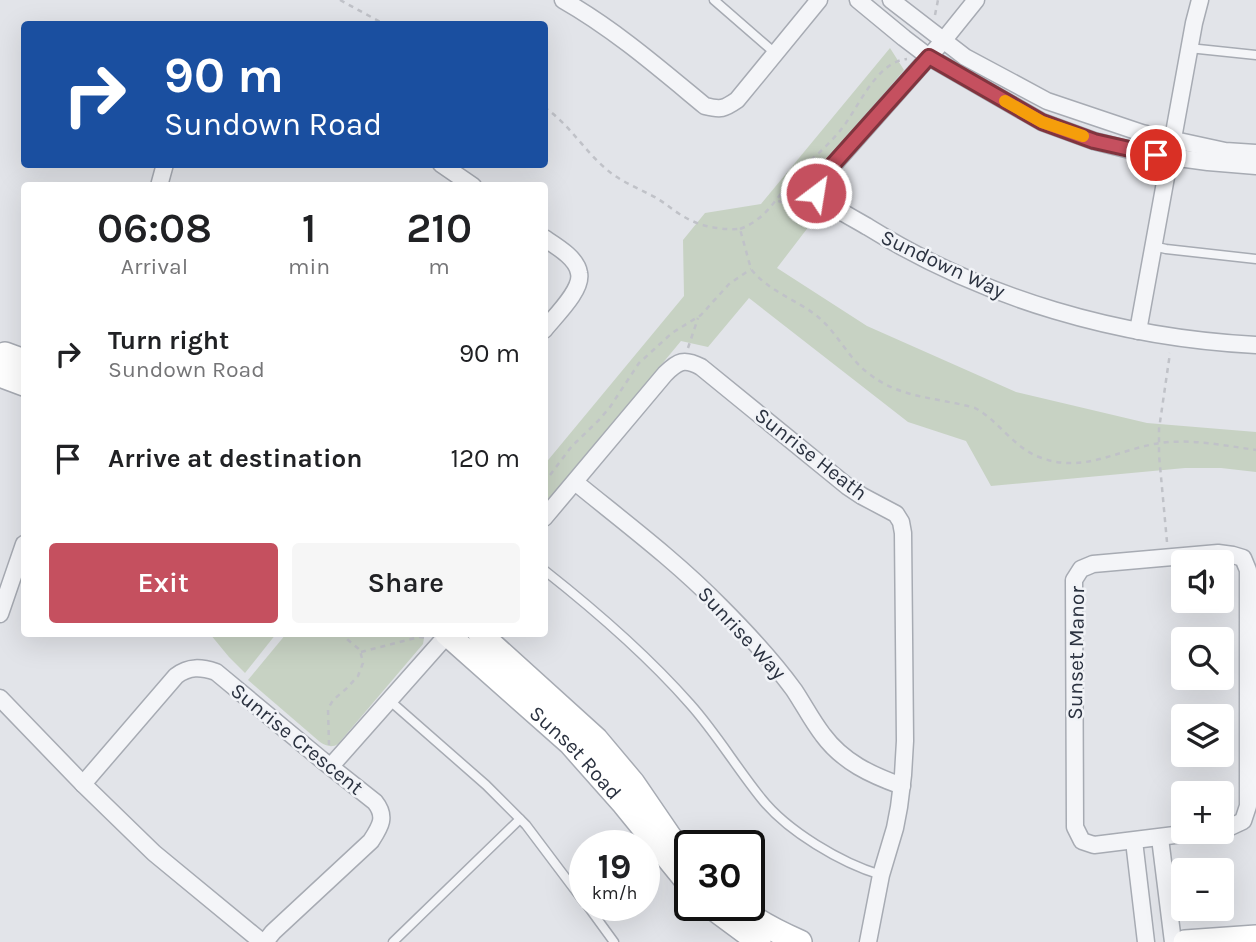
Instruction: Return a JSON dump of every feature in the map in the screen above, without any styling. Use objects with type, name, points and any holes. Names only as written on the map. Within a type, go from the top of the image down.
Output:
[{"type":"street","points":[[563,0],[618,35],[705,106],[718,109],[737,100],[819,0]]},
{"type":"street","points":[[858,0],[929,57],[1042,122],[1094,141],[1142,153],[1256,166]]},
{"type":"street","points":[[891,0],[965,57],[1047,101],[1142,133],[1225,150],[1256,153]]},
{"type":"street","points":[[929,57],[976,0]]},
{"type":"street","points":[[1138,331],[1200,0]]},
{"type":"street","name":"Sundown Way","points":[[929,57],[819,180],[815,190],[818,196],[897,245],[958,275],[1033,305],[1138,331],[1256,345]]},
{"type":"street","points":[[447,168],[467,182]]},
{"type":"street","points":[[548,241],[573,261],[580,272],[575,292],[548,325]]},
{"type":"street","points":[[0,356],[5,354],[21,360]]},
{"type":"street","points":[[548,513],[665,374],[677,363],[684,362]]},
{"type":"street","name":"Sunrise Heath","points":[[684,362],[692,362],[701,367],[828,472],[862,496],[896,514],[901,522],[905,741],[902,786],[895,828],[881,874],[868,942]]},
{"type":"street","points":[[0,375],[21,383]]},
{"type":"street","name":"Sunrise Way","points":[[575,482],[674,563],[721,607],[793,688],[835,750],[860,768],[902,786]]},
{"type":"street","points":[[0,614],[21,553]]},
{"type":"street","name":"Sunset Manor","points":[[1171,836],[1094,845],[1082,841],[1075,827],[1074,580],[1081,569],[1093,564],[1218,553],[1243,558],[1248,570],[1248,806],[1243,821],[1234,825]]},
{"type":"street","points":[[330,758],[389,701],[440,637]]},
{"type":"street","name":"Sunset Road","points":[[444,637],[570,743],[674,865]]},
{"type":"street","name":"Sunset Road","points":[[483,637],[596,739],[633,783],[674,843]]},
{"type":"street","name":"Sunrise Crescent","points":[[83,784],[176,676],[183,670],[192,668],[216,672],[330,758],[380,808],[382,824],[371,841],[264,942]]},
{"type":"street","points":[[0,698],[154,853],[264,942]]},
{"type":"street","points":[[1160,838],[1173,942]]},
{"type":"street","points":[[1134,841],[1146,942]]},
{"type":"street","points":[[730,921],[758,942]]},
{"type":"street","points":[[758,921],[800,942]]},
{"type":"street","points":[[1185,942],[1256,937]]},
{"type":"lane","points":[[714,0],[775,53]]},
{"type":"lane","points":[[1189,48],[1256,55]]},
{"type":"lane","points":[[1153,246],[1256,259]]},
{"type":"lane","points":[[548,573],[593,609],[641,653],[691,705],[762,801],[802,837],[870,872],[881,874]]},
{"type":"lane","points":[[389,701],[486,785],[520,819],[569,881]]},
{"type":"lane","points":[[393,942],[520,819]]},
{"type":"lane","points":[[599,921],[614,942]]},
{"type":"path","points":[[340,0],[378,21]]},
{"type":"path","points":[[934,21],[938,0]]},
{"type":"path","points":[[548,110],[567,125],[596,159],[617,177],[692,221],[717,229],[740,229],[757,220],[777,201],[790,182],[838,133],[881,73],[895,62],[907,59]]},
{"type":"path","points":[[777,201],[792,205],[805,204]]},
{"type":"path","points":[[740,229],[755,275],[817,316],[837,336],[866,373],[909,395],[975,408],[1020,446],[1038,457],[1072,464],[1093,462],[1159,443],[1184,442],[1256,450]]},
{"type":"path","points":[[548,477],[564,455],[610,407],[639,362],[672,333],[698,316],[729,284],[751,269]]},
{"type":"path","points":[[684,362],[698,316]]},
{"type":"path","points":[[1168,545],[1158,429],[1170,353]]},
{"type":"path","points":[[564,455],[570,460]]},
{"type":"path","points":[[330,758],[328,709],[333,700],[358,676],[363,663],[360,652],[344,637]]},
{"type":"path","points":[[360,652],[419,637]]},
{"type":"green space","points":[[890,48],[904,70],[808,180],[802,194],[816,217],[777,268],[867,326],[1016,392],[1147,423],[1256,432],[1256,472],[1185,468],[991,486],[966,441],[908,422],[749,298],[708,347],[681,341],[548,501],[548,460],[684,296],[683,240],[705,213],[761,204]]},
{"type":"green space","points":[[212,637],[274,637],[245,673]]},
{"type":"green space","points":[[284,637],[424,638],[423,644],[338,744],[331,746],[320,742],[248,680]]},
{"type":"slow traffic","points":[[1005,101],[1042,122],[1083,136]]},
{"type":"route","points":[[816,193],[819,180],[929,57],[1042,122],[1094,141],[1156,155]]}]
